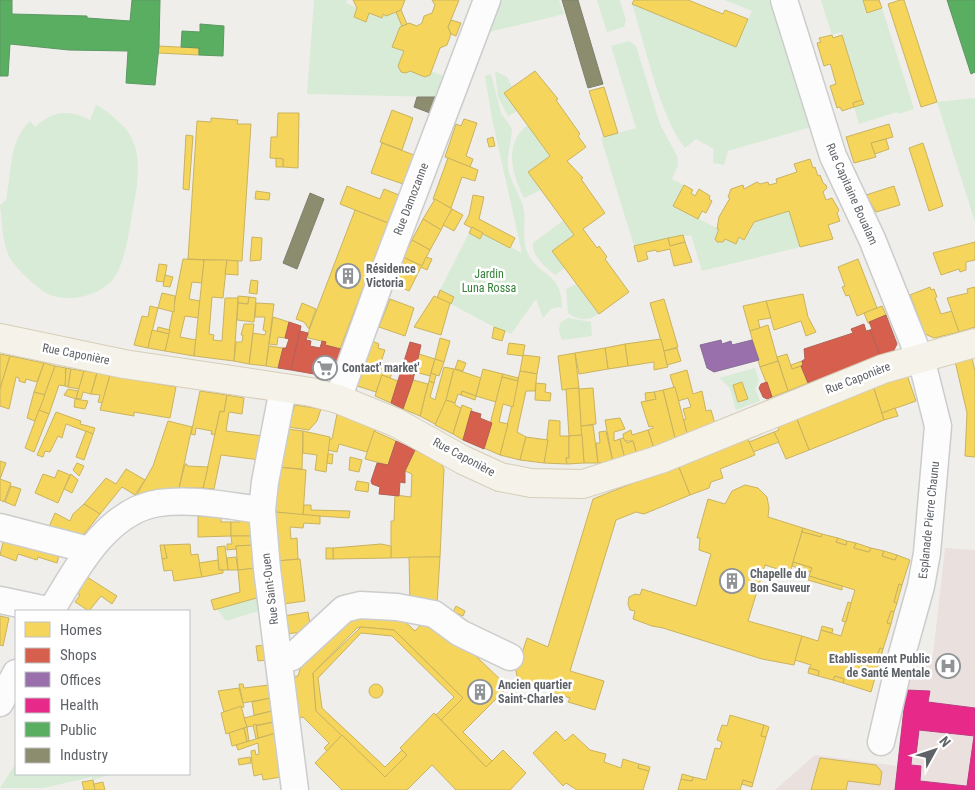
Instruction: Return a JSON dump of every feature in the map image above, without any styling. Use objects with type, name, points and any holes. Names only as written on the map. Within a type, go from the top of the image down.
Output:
[{"type":"main road","name":"Rue Caponière","points":[[0,338],[124,364],[338,399],[434,442],[463,460],[500,476],[531,484],[583,484],[645,465],[836,386],[918,357],[975,343]]},
{"type":"street","name":"Rue Damozanne","points":[[338,399],[385,268],[487,0]]},
{"type":"street","name":"Rue Capitaine Boualam","points":[[784,0],[833,156],[874,245],[918,357]]},
{"type":"street","name":"Esplanade Pierre Chaunu","points":[[881,742],[898,665],[921,586],[937,446],[937,417],[923,366],[918,357]]},
{"type":"street","name":"Rue Saint-Ouen","points":[[283,389],[265,482],[262,510],[267,568],[295,790]]},
{"type":"street","points":[[53,610],[89,550],[128,515],[158,503],[200,503],[262,510]]},
{"type":"street","points":[[0,527],[89,550]]},
{"type":"street","points":[[0,600],[47,610]]},
{"type":"street","points":[[279,661],[292,657],[344,609],[360,605],[397,607],[434,614],[460,633],[510,657]]},
{"type":"street","points":[[0,703],[15,675]]},
{"type":"shaded area","name":"Etablissement Public de Santé Mentale","points":[[945,548],[975,550],[975,790],[775,790],[815,755],[898,766],[909,677],[933,655]]},
{"type":"green space","points":[[314,0],[347,0],[346,3],[357,8],[354,17],[366,22],[369,13],[381,18],[383,14],[386,16],[396,12],[402,26],[392,47],[404,51],[398,66],[401,72],[406,73],[410,71],[425,77],[431,71],[444,76],[436,97],[307,94]]},
{"type":"green space","points":[[500,0],[559,0],[564,14],[489,32]]},
{"type":"green space","points":[[597,0],[620,0],[626,20],[624,27],[607,32]]},
{"type":"green space","points":[[725,0],[768,0],[773,6],[811,127],[728,151],[724,165],[713,163],[714,149],[696,139],[685,148],[676,136],[654,80],[632,4],[736,47],[752,11]]},
{"type":"green space","points":[[821,0],[863,0],[867,12],[882,8],[914,109],[899,114],[897,112],[859,124],[854,107],[864,104],[841,32],[832,35]]},
{"type":"green space","points":[[629,41],[636,46],[660,124],[677,156],[678,165],[672,179],[684,185],[673,206],[719,229],[715,239],[720,243],[725,239],[736,244],[739,237],[744,240],[748,232],[750,233],[754,222],[789,211],[800,247],[702,271],[691,235],[634,246],[601,138],[636,128],[611,46]]},
{"type":"green space","points":[[495,71],[507,77],[512,87],[504,93],[517,111],[508,116],[498,97]]},
{"type":"green space","name":"Jardin Luna Rossa","points":[[491,74],[501,113],[512,129],[508,167],[523,206],[525,247],[532,260],[558,287],[562,308],[551,309],[543,318],[536,299],[511,334],[451,304],[454,297],[440,290],[469,233],[480,239],[483,233],[522,253],[492,119],[485,76]]},
{"type":"green space","points":[[975,98],[975,222],[937,102]]},
{"type":"green space","points":[[96,105],[110,114],[127,131],[134,143],[137,155],[136,193],[127,241],[122,262],[116,275],[103,288],[76,298],[56,297],[38,287],[10,259],[4,243],[0,205],[6,200],[14,148],[30,121],[35,127],[48,118],[61,113],[75,114],[90,120]]},
{"type":"green space","points":[[528,125],[550,156],[529,172],[541,190],[524,198],[513,170],[512,160],[515,141],[520,132]]},
{"type":"green space","points":[[564,220],[574,235],[565,268],[555,275],[537,257],[533,243]]},
{"type":"green space","points":[[576,284],[599,314],[583,319],[576,318],[568,313],[566,289]]},
{"type":"green space","points":[[568,318],[591,322],[592,336],[562,340],[559,331],[560,323]]},
{"type":"green space","points":[[755,368],[759,381],[755,389],[760,401],[736,410],[730,388],[719,378]]},
{"type":"green space","points":[[260,597],[262,610],[226,621],[217,609]]},
{"type":"green space","points":[[15,765],[15,775],[109,775],[93,780],[92,777],[43,788],[0,788]]},
{"type":"building: Homes","points":[[353,0],[405,0],[401,10],[386,16],[383,14],[382,18],[369,13],[366,22],[354,17],[357,8]]},
{"type":"building: Homes","points":[[432,0],[459,0],[448,27],[451,34],[447,45],[440,48],[430,75],[425,77],[410,71],[406,73],[401,72],[398,66],[404,51],[392,47],[400,27],[409,23],[417,26],[422,23],[424,16],[432,13],[435,5]]},
{"type":"building: Homes","points":[[634,0],[688,0],[723,14],[725,10],[748,19],[736,47],[632,4]]},
{"type":"building: Homes","points":[[863,0],[879,0],[882,8],[867,13]]},
{"type":"building: Homes","points":[[904,0],[937,102],[921,107],[888,4]]},
{"type":"building: Homes","points":[[401,10],[407,24],[402,26],[396,12]]},
{"type":"building: Homes","points":[[451,20],[461,23],[456,36],[451,34],[448,27]]},
{"type":"building: Homes","points":[[832,35],[833,38],[842,35],[862,100],[853,103],[854,107],[842,111],[840,107],[837,108],[830,86],[836,84],[831,66],[830,64],[824,66],[817,43],[821,42],[819,38]]},
{"type":"building: Homes","points":[[158,46],[199,48],[199,55],[158,53]]},
{"type":"building: Homes","points":[[535,71],[558,99],[556,100],[580,134],[578,136],[586,147],[567,161],[583,178],[581,179],[605,213],[583,229],[597,248],[599,246],[607,257],[605,259],[629,292],[599,314],[552,251],[574,235],[528,172],[550,156],[504,93]]},
{"type":"building: Homes","points":[[604,87],[618,133],[604,137],[589,91]]},
{"type":"building: Homes","points":[[862,100],[864,104],[854,107],[853,103]]},
{"type":"building: Homes","points":[[392,110],[413,118],[402,150],[380,142]]},
{"type":"building: Homes","points":[[278,113],[299,113],[298,168],[283,167],[283,159],[270,158],[271,137],[277,137]]},
{"type":"building: Homes","points":[[211,118],[238,120],[237,124],[251,124],[242,261],[188,259],[197,121],[211,122]]},
{"type":"building: Homes","points":[[464,119],[477,123],[466,156],[473,159],[470,167],[445,157],[456,124],[461,126]]},
{"type":"building: Homes","points":[[889,124],[893,137],[871,143],[876,157],[854,163],[846,137]]},
{"type":"building: Homes","points":[[186,135],[193,136],[189,190],[183,189]]},
{"type":"building: Homes","points":[[493,137],[495,146],[489,147],[487,139]]},
{"type":"building: Homes","points":[[886,139],[889,149],[875,154],[871,143]]},
{"type":"building: Homes","points":[[382,143],[414,155],[403,184],[371,173]]},
{"type":"building: Homes","points":[[923,143],[943,206],[929,211],[909,148]]},
{"type":"building: Homes","points":[[276,158],[283,159],[283,167],[276,167]]},
{"type":"building: Homes","points":[[448,158],[478,170],[475,181],[462,177],[451,208],[433,199]]},
{"type":"building: Homes","points":[[810,159],[813,168],[815,167],[818,176],[820,175],[823,183],[826,185],[827,188],[823,192],[826,200],[832,198],[839,210],[837,213],[840,221],[828,225],[833,239],[800,247],[789,211],[754,222],[744,240],[739,237],[736,244],[725,239],[723,242],[717,242],[715,239],[719,229],[717,229],[719,217],[730,198],[728,197],[731,189],[743,185],[744,189],[757,182],[760,184],[768,182],[769,185],[777,183],[776,179],[797,172],[794,164]]},
{"type":"building: Homes","points":[[684,185],[693,190],[691,193],[695,196],[699,189],[710,196],[709,199],[712,201],[706,213],[702,211],[698,219],[673,206]]},
{"type":"building: Homes","points":[[347,186],[380,199],[384,189],[399,195],[388,223],[340,204]]},
{"type":"building: Homes","points":[[894,186],[900,205],[876,212],[866,195]]},
{"type":"building: Homes","points":[[256,191],[270,193],[269,200],[255,199]]},
{"type":"building: Homes","points":[[473,195],[484,197],[479,219],[515,238],[510,248],[464,224],[469,215]]},
{"type":"building: Homes","points":[[435,199],[452,209],[441,230],[423,219]]},
{"type":"building: Homes","points":[[452,209],[463,215],[454,231],[443,225]]},
{"type":"building: Homes","name":"Résidence Victoria","points":[[355,210],[388,223],[340,349],[325,345],[326,342],[308,338],[308,333]]},
{"type":"building: Homes","points":[[423,219],[441,230],[430,250],[412,240]]},
{"type":"building: Homes","points":[[472,227],[483,233],[480,239],[469,233]]},
{"type":"building: Homes","points":[[683,235],[685,242],[670,246],[668,238]]},
{"type":"building: Homes","points":[[252,237],[262,238],[261,260],[250,261]]},
{"type":"building: Homes","points":[[668,238],[670,246],[685,242],[692,262],[674,266],[670,249],[646,252],[648,259],[638,262],[634,246]]},
{"type":"building: Homes","points":[[412,240],[430,250],[422,266],[403,257]]},
{"type":"building: Homes","points":[[975,242],[975,260],[966,262],[966,270],[960,272],[959,269],[941,275],[933,253]]},
{"type":"building: Homes","points":[[403,257],[422,266],[426,257],[432,259],[427,270],[421,267],[409,291],[390,282]]},
{"type":"building: Homes","points":[[183,259],[204,260],[202,283],[192,282],[189,299],[200,301],[199,318],[185,316],[180,337],[196,340],[194,356],[165,351]]},
{"type":"building: Homes","points":[[858,259],[877,308],[857,316],[849,295],[846,296],[842,287],[845,286],[838,267]]},
{"type":"building: Homes","points":[[204,260],[227,260],[223,298],[212,297],[209,334],[214,335],[213,340],[222,341],[225,298],[238,298],[234,361],[194,356]]},
{"type":"building: Homes","points":[[227,260],[238,261],[238,275],[225,274]]},
{"type":"building: Homes","points":[[159,264],[167,265],[164,282],[156,281]]},
{"type":"building: Homes","points":[[165,275],[173,277],[170,287],[163,286]]},
{"type":"building: Homes","points":[[251,280],[258,281],[257,294],[249,293]]},
{"type":"building: Homes","points":[[930,287],[931,290],[934,289],[941,314],[952,311],[959,332],[934,338],[925,334],[910,295]]},
{"type":"building: Homes","points":[[975,287],[975,327],[959,332],[947,298],[968,293],[967,289]]},
{"type":"building: Homes","points":[[440,290],[454,297],[451,304],[437,298]]},
{"type":"building: Homes","points":[[162,293],[175,296],[174,312],[158,308]]},
{"type":"building: Homes","points":[[803,294],[808,317],[816,332],[806,336],[801,321],[774,330],[766,301]]},
{"type":"building: Homes","points":[[238,296],[249,297],[248,304],[238,303]]},
{"type":"building: Homes","points":[[434,296],[450,303],[441,335],[414,327]]},
{"type":"building: Homes","points":[[249,297],[256,298],[254,322],[237,320],[238,303],[248,304]]},
{"type":"building: Homes","points":[[390,299],[414,308],[405,336],[379,327]]},
{"type":"building: Homes","points":[[664,299],[678,347],[664,351],[650,303]]},
{"type":"building: Homes","points":[[766,301],[771,318],[758,320],[760,328],[750,331],[743,306]]},
{"type":"building: Homes","points":[[256,303],[274,304],[266,366],[249,364],[253,333],[265,335],[266,331],[263,330],[265,317],[255,317]]},
{"type":"building: Homes","points":[[302,303],[316,309],[309,329],[304,322],[296,319]]},
{"type":"building: Homes","points":[[150,306],[158,308],[148,348],[134,345],[142,316],[148,317]]},
{"type":"building: Homes","points":[[882,306],[886,315],[868,323],[864,313]]},
{"type":"building: Homes","points":[[273,317],[289,322],[285,338],[278,337],[277,345],[269,344]]},
{"type":"building: Homes","points":[[244,324],[254,324],[249,364],[234,361],[236,342],[242,342],[243,335],[241,335]]},
{"type":"building: Homes","points":[[768,325],[778,361],[760,367],[750,331]]},
{"type":"building: Homes","points":[[158,327],[170,330],[169,334],[157,331]]},
{"type":"building: Homes","points":[[494,327],[505,331],[502,341],[492,338]]},
{"type":"building: Homes","points":[[152,330],[169,334],[165,351],[148,348]]},
{"type":"building: Homes","points":[[440,338],[450,341],[444,362],[435,359]]},
{"type":"building: Homes","points":[[368,339],[379,344],[378,348],[385,350],[381,362],[388,364],[387,369],[393,371],[390,378],[382,375],[376,392],[354,385]]},
{"type":"building: Homes","points":[[661,339],[668,367],[654,370],[654,362],[628,366],[625,344]]},
{"type":"building: Homes","points":[[509,343],[525,345],[523,356],[507,354]]},
{"type":"building: Homes","points":[[625,344],[628,366],[608,369],[605,348]]},
{"type":"building: Homes","points":[[269,346],[283,348],[278,368],[266,366]]},
{"type":"building: Homes","points":[[605,348],[608,369],[579,374],[575,353]]},
{"type":"building: Homes","points":[[677,348],[681,361],[667,365],[664,351]]},
{"type":"building: Homes","points":[[575,353],[579,388],[562,390],[558,356]]},
{"type":"building: Homes","points":[[0,354],[10,356],[0,389]]},
{"type":"building: Homes","points":[[419,354],[435,359],[430,376],[415,372]]},
{"type":"building: Homes","points":[[787,354],[792,369],[801,366],[808,383],[788,391],[777,357]]},
{"type":"building: Homes","points":[[523,355],[540,357],[537,374],[520,371]]},
{"type":"building: Homes","points":[[10,356],[44,363],[37,382],[26,379],[25,383],[19,381],[19,378],[16,377],[9,409],[0,406],[0,389]]},
{"type":"building: Homes","points":[[972,358],[975,371],[975,457],[965,456],[967,413],[955,361]]},
{"type":"building: Homes","points":[[435,359],[444,362],[439,376],[431,373]]},
{"type":"building: Homes","points":[[458,360],[466,363],[463,371],[455,369]]},
{"type":"building: Homes","points":[[778,361],[788,391],[772,397],[760,367]]},
{"type":"building: Homes","points":[[802,361],[803,365],[792,369],[791,365]]},
{"type":"building: Homes","points":[[44,363],[55,366],[45,395],[34,392]]},
{"type":"building: Homes","points":[[55,366],[66,368],[65,373],[67,373],[65,386],[59,385],[49,414],[39,410]]},
{"type":"building: Homes","points":[[444,367],[454,369],[444,409],[435,424],[420,416],[429,381],[434,383],[430,397],[435,400]]},
{"type":"building: Homes","points":[[66,368],[71,369],[68,387],[65,386]]},
{"type":"building: Homes","points":[[71,369],[84,371],[79,389],[68,387]]},
{"type":"building: Homes","points":[[454,369],[481,378],[476,396],[462,391],[461,395],[458,394],[455,403],[446,400]]},
{"type":"building: Homes","points":[[483,369],[503,374],[496,402],[476,396]]},
{"type":"building: Homes","points":[[687,370],[693,394],[702,391],[706,411],[711,410],[716,427],[688,437],[683,420],[686,419],[683,409],[691,407],[688,398],[678,401],[670,375]]},
{"type":"building: Homes","points":[[84,371],[97,373],[91,394],[83,392],[81,399],[76,398]]},
{"type":"building: Homes","points":[[520,371],[537,374],[535,391],[526,391],[517,432],[526,437],[520,460],[500,455]]},
{"type":"building: Homes","points":[[97,373],[110,375],[103,403],[98,402],[100,395],[91,394]]},
{"type":"building: Homes","points":[[431,373],[436,375],[434,383],[429,381]]},
{"type":"building: Homes","points":[[503,374],[518,378],[518,381],[502,377]]},
{"type":"building: Homes","points":[[110,375],[176,387],[170,418],[134,412],[134,416],[100,410]]},
{"type":"building: Homes","points":[[382,375],[398,381],[391,403],[375,396]]},
{"type":"building: Homes","points":[[907,375],[916,401],[882,413],[873,386]]},
{"type":"building: Homes","points":[[502,377],[518,381],[513,407],[503,404],[499,422],[508,424],[500,455],[484,448]]},
{"type":"building: Homes","points":[[413,380],[428,384],[420,416],[403,409]]},
{"type":"building: Homes","points":[[742,382],[748,399],[738,402],[733,385]]},
{"type":"building: Homes","points":[[536,383],[546,384],[545,392],[551,393],[550,401],[535,400]]},
{"type":"building: Homes","points":[[873,386],[884,420],[809,450],[796,417]]},
{"type":"building: Homes","points":[[675,387],[688,437],[676,442],[663,390]]},
{"type":"building: Homes","points":[[579,388],[582,435],[569,436],[566,389]]},
{"type":"building: Homes","points":[[593,388],[596,424],[581,426],[579,389]]},
{"type":"building: Homes","points":[[68,389],[78,391],[76,399],[64,395]]},
{"type":"building: Homes","points":[[663,390],[676,442],[654,449],[648,430],[653,428],[653,426],[649,427],[641,402],[656,399],[654,392]]},
{"type":"building: Homes","points":[[200,391],[227,395],[224,412],[220,411],[215,435],[211,434],[212,431],[196,428],[195,435],[191,434]]},
{"type":"building: Homes","points":[[462,391],[476,396],[475,400],[461,395]]},
{"type":"building: Homes","points":[[34,392],[45,395],[35,421],[27,418]]},
{"type":"building: Homes","points":[[654,392],[656,399],[646,401],[645,393]]},
{"type":"building: Homes","points":[[227,395],[244,398],[242,414],[229,412],[226,431],[262,436],[260,460],[221,455],[214,489],[203,488],[220,411],[224,412]]},
{"type":"building: Homes","points":[[75,399],[88,401],[85,409],[74,407]]},
{"type":"building: Homes","points":[[446,400],[455,403],[455,405],[461,408],[453,434],[435,425]]},
{"type":"building: Homes","points":[[295,405],[321,409],[317,421],[309,430],[288,427]]},
{"type":"building: Homes","points":[[462,405],[472,409],[463,440],[453,434]]},
{"type":"building: Homes","points":[[895,408],[898,416],[884,420],[882,413]]},
{"type":"building: Homes","points":[[39,410],[49,414],[34,452],[25,448]]},
{"type":"building: Homes","points":[[56,412],[81,421],[80,424],[95,428],[93,434],[66,424],[62,438],[58,436],[50,452],[45,451],[43,457],[37,455]]},
{"type":"building: Homes","points":[[337,414],[377,426],[367,452],[339,444],[337,452],[327,450],[329,439],[332,439]]},
{"type":"building: Homes","points":[[796,417],[809,450],[786,459],[774,432],[779,430],[777,425]]},
{"type":"building: Homes","points":[[620,418],[625,429],[614,432],[614,441],[620,439],[625,459],[613,463],[605,420]]},
{"type":"building: Homes","points":[[549,420],[560,421],[560,436],[569,436],[569,458],[566,458],[567,464],[544,463]]},
{"type":"building: Homes","points":[[168,421],[192,427],[179,488],[153,491],[136,496],[153,466]]},
{"type":"building: Homes","points":[[593,425],[598,463],[584,463],[581,426]]},
{"type":"building: Homes","points":[[287,429],[303,431],[302,469],[278,467]]},
{"type":"building: Homes","points":[[631,430],[632,435],[648,430],[654,449],[637,455],[633,441],[624,441],[623,434]]},
{"type":"building: Homes","points":[[86,431],[93,434],[84,460],[76,457]]},
{"type":"building: Homes","points":[[303,431],[330,437],[326,472],[315,470],[317,455],[303,453]]},
{"type":"building: Homes","points":[[374,431],[396,441],[388,465],[365,459]]},
{"type":"building: Homes","points":[[606,431],[613,463],[598,463],[596,443],[600,443],[599,432]]},
{"type":"building: Homes","points":[[774,432],[779,442],[753,452],[749,442]]},
{"type":"building: Homes","points":[[582,435],[584,463],[567,464],[566,458],[569,458],[569,436]]},
{"type":"building: Homes","points":[[526,437],[548,440],[544,463],[520,460]]},
{"type":"building: Homes","points":[[747,437],[755,455],[720,469],[723,478],[711,482],[709,488],[690,495],[678,465]]},
{"type":"building: Homes","points":[[623,438],[627,443],[633,441],[637,455],[625,459],[620,439]]},
{"type":"building: Homes","points":[[415,450],[440,462],[444,469],[440,557],[391,558],[391,521],[394,521],[395,495],[411,497],[412,474],[405,471]]},
{"type":"building: Homes","points":[[328,454],[333,454],[332,464],[327,463]]},
{"type":"building: Homes","points":[[350,457],[362,460],[359,472],[349,470]]},
{"type":"building: Homes","points":[[0,461],[6,463],[0,479]]},
{"type":"building: Homes","points":[[77,463],[84,466],[79,476],[73,470]]},
{"type":"building: Homes","points":[[185,464],[187,466],[208,467],[203,488],[179,488]]},
{"type":"building: Homes","points":[[678,465],[690,495],[644,514],[636,512],[616,520],[570,671],[604,681],[595,710],[568,702],[570,698],[518,681],[516,671],[527,638],[548,647],[593,499]]},
{"type":"building: Homes","points":[[278,467],[306,470],[303,515],[275,512]]},
{"type":"building: Homes","points":[[126,469],[145,480],[135,495],[122,487],[100,514],[84,504],[106,478],[116,484]]},
{"type":"building: Homes","points":[[58,470],[70,475],[58,503],[35,493],[43,474],[55,478]]},
{"type":"building: Homes","points":[[71,474],[78,480],[72,493],[64,489]]},
{"type":"building: Homes","points":[[0,479],[11,483],[4,502],[0,500]]},
{"type":"building: Homes","points":[[357,481],[369,483],[368,492],[355,490]]},
{"type":"building: Homes","name":"Chapelle du Bon Sauveur","points":[[745,485],[758,488],[767,497],[768,517],[803,528],[790,573],[765,565],[748,621],[802,636],[794,665],[762,659],[652,626],[633,619],[635,611],[630,610],[628,604],[629,597],[635,594],[640,595],[642,589],[696,606],[711,554],[699,550],[700,538],[697,538],[708,499],[725,504],[732,491]]},
{"type":"building: Homes","points":[[11,486],[21,489],[15,506],[5,502]]},
{"type":"building: Homes","points":[[84,504],[100,514],[81,538],[48,529],[55,513],[70,521],[73,514]]},
{"type":"building: Homes","points":[[304,505],[311,505],[311,510],[350,511],[349,518],[303,515]]},
{"type":"building: Homes","points":[[275,512],[320,516],[320,524],[304,523],[303,528],[290,527],[291,539],[297,538],[298,559],[277,561]]},
{"type":"building: Homes","points":[[198,516],[221,517],[221,522],[231,522],[231,536],[198,537]]},
{"type":"building: Homes","points":[[240,519],[254,519],[254,536],[231,536],[231,522],[240,522]]},
{"type":"building: Homes","points":[[803,528],[822,534],[821,537],[802,532]]},
{"type":"building: Homes","points":[[802,532],[821,537],[822,534],[838,538],[836,542],[846,545],[847,541],[856,543],[854,548],[869,552],[871,548],[884,551],[882,556],[895,560],[897,555],[910,560],[902,585],[899,584],[894,602],[897,603],[894,612],[891,611],[887,623],[891,624],[883,649],[880,648],[876,659],[880,660],[871,692],[843,683],[844,679],[835,676],[833,680],[818,676],[819,671],[809,668],[811,665],[795,660],[802,636],[818,641],[821,630],[841,636],[855,590],[809,576],[812,568],[793,562]]},
{"type":"building: Homes","points":[[231,536],[254,536],[254,545],[236,546],[236,549],[227,550],[227,544],[232,544]]},
{"type":"building: Homes","points":[[4,538],[59,555],[57,563],[38,557],[37,560],[18,554],[16,561],[0,555]]},
{"type":"building: Homes","points":[[838,538],[847,541],[846,545],[836,542]]},
{"type":"building: Homes","points":[[856,543],[871,548],[869,552],[854,548]]},
{"type":"building: Homes","points":[[190,544],[191,555],[198,554],[202,577],[174,581],[172,570],[164,571],[162,559],[167,558],[164,545]]},
{"type":"building: Homes","points":[[381,544],[391,546],[391,558],[333,559],[333,548]]},
{"type":"building: Homes","points":[[160,545],[164,545],[167,558],[162,559]]},
{"type":"building: Homes","points":[[254,545],[257,568],[238,570],[236,546]]},
{"type":"building: Homes","points":[[225,546],[228,570],[219,570],[217,547]]},
{"type":"building: Homes","points":[[326,548],[333,548],[333,559],[326,559]]},
{"type":"building: Homes","points":[[884,551],[897,555],[895,560],[882,556]]},
{"type":"building: Homes","points":[[236,557],[238,570],[228,570],[227,558]]},
{"type":"building: Homes","points":[[409,557],[440,557],[437,604],[410,601]]},
{"type":"building: Homes","points":[[300,559],[305,601],[283,604],[277,561]]},
{"type":"building: Homes","points":[[218,560],[219,570],[223,570],[223,573],[202,577],[199,563]]},
{"type":"building: Homes","points":[[793,562],[812,568],[810,572],[792,566]]},
{"type":"building: Homes","points":[[257,568],[260,597],[214,610],[211,600],[240,592],[238,570]]},
{"type":"building: Homes","points":[[809,576],[842,586],[842,590],[808,580]]},
{"type":"building: Homes","points":[[87,577],[117,596],[112,604],[101,596],[90,610],[87,610],[75,602],[80,595],[77,593]]},
{"type":"building: Homes","points":[[899,584],[902,585],[897,603],[894,602]]},
{"type":"building: Homes","points":[[848,602],[851,603],[846,622],[842,621]]},
{"type":"building: Homes","points":[[456,606],[465,611],[463,616],[453,612]]},
{"type":"building: Homes","points":[[891,611],[894,612],[891,624],[887,623]]},
{"type":"building: Homes","points":[[308,612],[311,631],[286,634],[284,616]]},
{"type":"building: Homes","points":[[0,616],[9,618],[3,646],[0,645]]},
{"type":"building: Homes","name":"Ancien quartier Saint-Charles","points":[[349,616],[400,617],[415,631],[428,617],[452,633],[508,687],[463,732],[492,761],[486,767],[441,720],[463,698],[394,630],[357,628],[313,673],[316,711],[342,735],[327,751],[324,748],[329,743],[303,717],[298,719],[292,677],[298,676],[301,666]]},
{"type":"building: Homes","points":[[822,626],[833,629],[832,633],[821,630]]},
{"type":"building: Homes","points":[[361,627],[394,630],[463,698],[441,720],[436,715],[454,697],[392,636],[361,633],[318,678],[322,708],[385,767],[402,750],[407,755],[385,777],[316,711],[313,673]]},
{"type":"building: Homes","points":[[265,645],[267,660],[258,661],[256,646]]},
{"type":"building: Homes","points":[[880,648],[883,649],[880,660],[876,659]]},
{"type":"building: Homes","points":[[809,668],[819,671],[818,676],[808,673]]},
{"type":"building: Homes","points":[[835,676],[844,679],[843,683],[833,680]]},
{"type":"building: Homes","points":[[239,684],[243,684],[244,688],[269,685],[271,698],[243,703]]},
{"type":"building: Homes","points":[[373,684],[379,684],[383,691],[379,698],[373,698],[369,694],[369,688]]},
{"type":"building: Homes","points":[[239,688],[244,707],[224,712],[218,691]]},
{"type":"building: Homes","points":[[271,698],[272,711],[254,715],[252,702]]},
{"type":"building: Homes","points":[[241,706],[247,727],[226,734],[221,713]]},
{"type":"building: Homes","points":[[272,711],[274,722],[247,727],[244,718]]},
{"type":"building: Homes","points":[[434,713],[486,767],[503,750],[526,773],[510,790],[456,790],[432,765],[407,790],[342,790],[315,763],[342,735],[385,777],[407,755],[400,748]]},
{"type":"building: Homes","points":[[730,715],[764,725],[761,736],[766,737],[753,783],[743,780],[740,790],[678,790],[681,779],[692,781],[693,777],[706,780],[715,748],[720,749],[722,742],[717,740],[722,725],[727,726]]},
{"type":"building: Homes","points":[[274,722],[276,733],[258,738],[256,726]]},
{"type":"building: Homes","points":[[256,724],[258,738],[256,739],[253,725]]},
{"type":"building: Homes","points":[[764,725],[769,727],[766,737],[761,736]]},
{"type":"building: Homes","points":[[247,727],[249,741],[247,742],[244,728]]},
{"type":"building: Homes","points":[[244,728],[247,742],[232,746],[229,733]]},
{"type":"building: Homes","points":[[556,731],[565,741],[573,734],[590,750],[606,754],[604,762],[621,768],[623,759],[639,764],[638,768],[649,771],[643,790],[577,790],[566,783],[563,786],[533,753]]},
{"type":"building: Homes","points":[[276,733],[281,777],[263,780],[262,774],[254,776],[252,764],[251,751],[255,750],[256,755],[259,754],[258,743],[238,750],[236,745]]},
{"type":"building: Homes","points":[[250,757],[251,763],[239,765],[238,759]]},
{"type":"building: Homes","points":[[820,758],[876,765],[882,772],[880,785],[848,781],[846,790],[811,790]]},
{"type":"building: Homes","points":[[639,764],[650,767],[649,771],[638,768]]},
{"type":"building: Homes","points":[[682,774],[693,777],[692,781],[681,779]]},
{"type":"building: Homes","points":[[93,780],[95,790],[84,790],[82,782]]},
{"type":"building: Homes","points":[[743,780],[753,783],[752,787],[742,784]]},
{"type":"building: Homes","points":[[103,782],[105,790],[95,790],[94,784]]},
{"type":"building: Shops","points":[[886,315],[897,344],[893,352],[881,357],[870,330],[872,329],[869,322]]},
{"type":"building: Shops","points":[[289,322],[301,326],[291,370],[278,368],[283,348],[286,348],[289,339],[285,338]]},
{"type":"building: Shops","points":[[864,324],[866,331],[870,330],[881,357],[808,383],[801,366],[803,365],[802,361],[805,359],[804,349],[853,333],[851,329]]},
{"type":"building: Shops","points":[[300,331],[308,333],[306,340],[311,341],[310,346],[320,348],[322,341],[326,342],[325,345],[341,349],[331,377],[291,370]]},
{"type":"building: Shops","points":[[410,342],[421,345],[413,380],[403,409],[391,403]]},
{"type":"building: Shops","points":[[767,382],[772,397],[767,399],[763,397],[759,388],[761,384]]},
{"type":"building: Shops","points":[[471,411],[481,414],[480,418],[492,423],[484,449],[463,440]]},
{"type":"building: Shops","points":[[396,441],[415,450],[405,471],[405,483],[400,482],[399,496],[379,494],[380,487],[372,484],[371,481],[377,463],[388,465]]},
{"type":"building: Offices","points":[[721,340],[722,344],[731,341],[732,345],[752,340],[759,360],[714,372],[707,368],[700,345]]},
{"type":"building: Health","points":[[906,690],[930,691],[928,702],[975,708],[975,736],[919,730],[916,755],[912,754],[911,765],[921,766],[920,781],[975,787],[975,790],[895,790]]},
{"type":"building: Health","points":[[975,736],[975,787],[967,786]]},
{"type":"building: Public","points":[[0,0],[12,0],[12,14],[87,16],[87,18],[130,21],[132,0],[160,0],[159,46],[155,85],[126,83],[128,51],[69,50],[10,44],[8,76],[0,76]]},
{"type":"building: Public","points":[[947,0],[975,0],[975,72],[971,74]]},
{"type":"building: Public","points":[[200,24],[224,26],[223,56],[199,55],[199,48],[181,47],[182,31],[200,32]]},
{"type":"building: Industry","points":[[562,0],[578,0],[603,84],[588,88]]},
{"type":"building: Industry","points":[[417,97],[436,97],[430,113],[414,107]]},
{"type":"building: Industry","points":[[310,193],[324,199],[297,269],[283,263]]},
{"type":"place","name":"Résidence Victoria","points":[[348,276]]},
{"type":"place","name":"Contact' market'","points":[[325,368]]},
{"type":"place","name":"Chapelle du Bon Sauveur","points":[[732,581]]},
{"type":"place","name":"Etablissement Public de Santé Mentale","points":[[948,666]]},
{"type":"place","name":"Ancien quartier Saint-Charles","points":[[480,692]]}]
